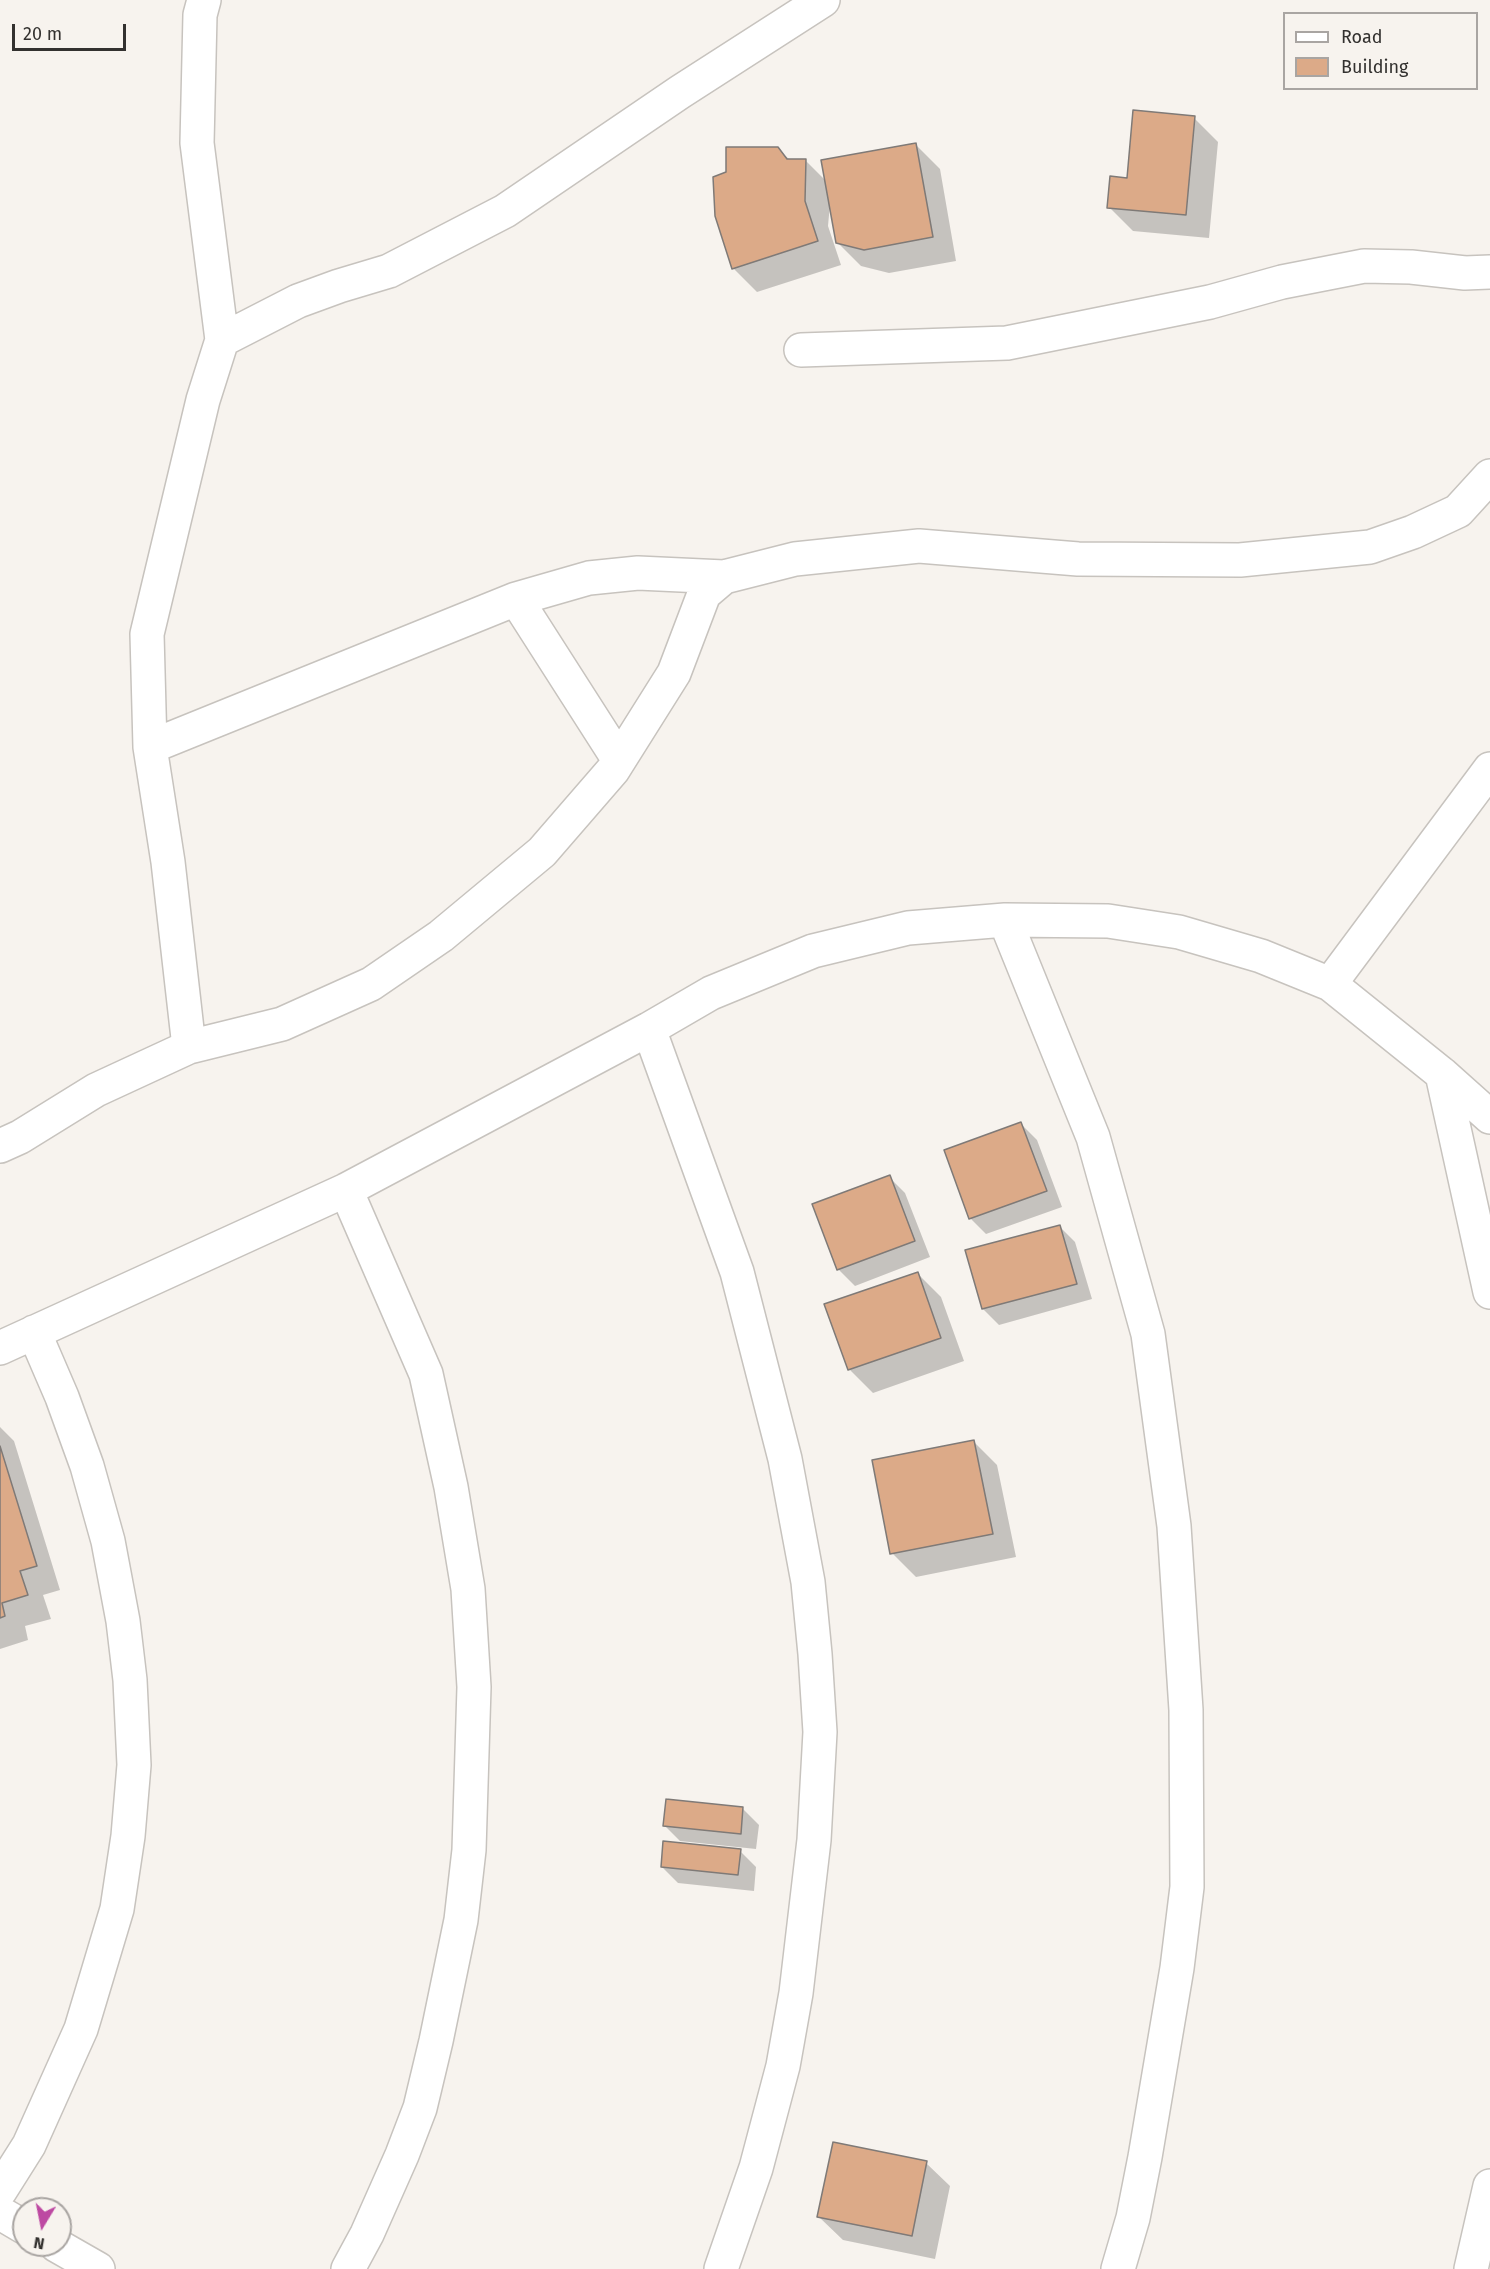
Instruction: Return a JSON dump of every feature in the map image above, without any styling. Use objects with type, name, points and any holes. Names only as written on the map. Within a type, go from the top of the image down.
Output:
[{"type":"street","points":[[189,1047],[168,862],[150,747],[147,634],[202,400],[222,340],[197,143],[200,15],[204,0]]},
{"type":"street","points":[[222,340],[298,302],[339,286],[389,271],[505,211],[680,92],[823,0]]},
{"type":"street","points":[[801,350],[1007,343],[1210,302],[1282,282],[1364,266],[1411,267],[1465,273],[1490,272]]},
{"type":"street","points":[[150,747],[516,599],[589,578],[638,573],[724,577],[795,559],[919,546],[1078,559],[1240,560],[1370,547],[1413,532],[1458,511],[1490,476]]},
{"type":"street","points":[[0,1146],[20,1137],[96,1090],[189,1047],[282,1024],[371,984],[441,936],[542,852],[619,760],[674,673],[704,594],[724,577]]},
{"type":"street","points":[[516,599],[619,760]]},
{"type":"street","points":[[1330,984],[1490,769]]},
{"type":"street","points":[[1005,920],[1093,1137],[1130,1269],[1148,1334],[1174,1527],[1186,1710],[1187,1887],[1178,1968],[1145,2157],[1133,2218],[1118,2269]]},
{"type":"street","points":[[0,1348],[346,1190],[649,1029],[711,993],[813,951],[908,928],[1005,920],[1108,921],[1179,932],[1261,956],[1330,984],[1442,1074],[1490,1117]]},
{"type":"street","points":[[649,1029],[737,1272],[785,1459],[808,1582],[820,1732],[816,1804],[796,1994],[783,2066],[756,2168],[721,2269]]},
{"type":"street","points":[[1442,1074],[1490,1292]]},
{"type":"street","points":[[346,1190],[426,1374],[452,1486],[468,1589],[474,1687],[469,1850],[461,1920],[436,2041],[420,2108],[402,2155],[367,2234],[348,2269]]},
{"type":"street","points":[[0,2191],[29,2145],[81,2029],[117,1909],[128,1836],[134,1765],[126,1645],[108,1541],[83,1456],[62,1397],[34,1332]]},
{"type":"street","points":[[1471,2269],[1490,2186]]},
{"type":"street","points":[[72,2254],[98,2269]]},
{"type":"building","points":[[1133,110],[1195,116],[1186,215],[1107,208],[1110,176],[1127,178]]},
{"type":"building","points":[[916,143],[933,237],[864,250],[836,243],[821,160]]},
{"type":"building","points":[[726,147],[778,147],[787,159],[806,159],[805,201],[818,241],[732,269],[715,216],[713,177],[726,172]]},
{"type":"building","points":[[1021,1122],[1047,1191],[969,1219],[944,1150]]},
{"type":"building","points":[[890,1175],[915,1241],[837,1270],[812,1204]]},
{"type":"building","points":[[1060,1225],[1077,1284],[982,1309],[965,1250]]},
{"type":"building","points":[[918,1272],[941,1338],[848,1370],[824,1304]]},
{"type":"building","points":[[974,1440],[993,1534],[890,1554],[872,1460]]},
{"type":"building","points":[[0,1446],[37,1566],[20,1571],[28,1595],[2,1603],[5,1616],[0,1618]]},
{"type":"building","points":[[666,1799],[743,1807],[741,1834],[663,1826]]},
{"type":"building","points":[[663,1841],[741,1849],[738,1875],[661,1867]]},
{"type":"building","points":[[833,2142],[927,2161],[912,2236],[817,2217]]}]
